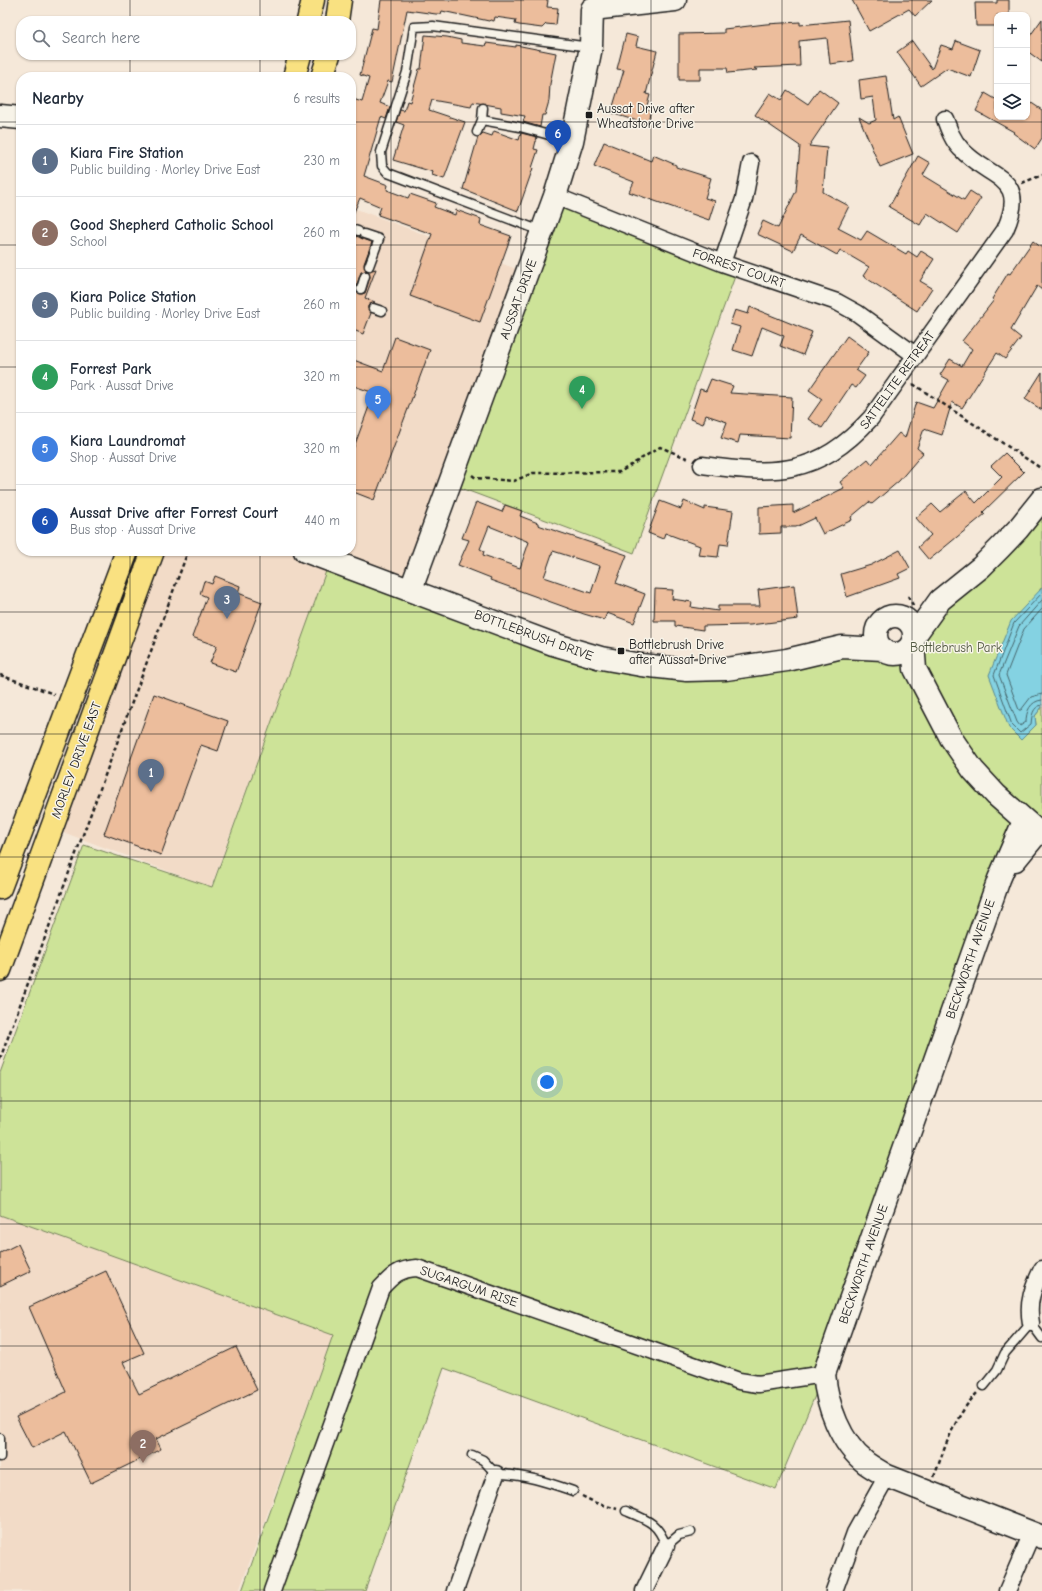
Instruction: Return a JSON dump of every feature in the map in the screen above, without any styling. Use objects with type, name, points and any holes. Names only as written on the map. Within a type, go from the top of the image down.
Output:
[{"type":"main road","points":[[309,16],[313,0]]},
{"type":"main road","points":[[338,16],[340,0]]},
{"type":"main road","points":[[295,72],[299,60]]},
{"type":"main road","points":[[324,72],[327,60]]},
{"type":"main road","name":"MORLEY DRIVE EAST","points":[[0,888],[125,556]]},
{"type":"main road","name":"MORLEY DRIVE EAST","points":[[0,970],[151,556]]},
{"type":"main road","points":[[80,675],[93,656],[100,650],[109,648],[117,650]]},
{"type":"main road","points":[[19,838],[33,822],[54,820]]},
{"type":"street","points":[[591,5],[674,0]]},
{"type":"street","name":"AUSSAT DRIVE","points":[[411,589],[555,196],[572,141],[591,47],[591,5]]},
{"type":"street","points":[[0,116],[16,118]]},
{"type":"street","points":[[945,120],[954,140],[961,150],[1000,178],[1010,188]]},
{"type":"street","points":[[722,263],[744,199],[751,164]]},
{"type":"street","name":"SATTELITE RETREAT","points":[[702,465],[751,471],[790,469],[821,458],[856,434],[871,418],[1005,230],[1011,217],[1013,204],[1010,188]]},
{"type":"street","name":"FORREST COURT","points":[[555,196],[722,263],[837,302],[857,313],[915,355]]},
{"type":"street","points":[[901,645],[940,600],[981,567],[1018,530],[1042,499]]},
{"type":"street","name":"BOTTLEBRUSH DRIVE","points":[[319,556],[411,589],[554,644],[601,658],[641,665],[687,670],[726,669],[787,660],[842,647],[901,645]]},
{"type":"street","points":[[940,600],[901,616],[888,616],[879,624],[876,637],[901,645],[951,738],[973,770],[1035,830]]},
{"type":"street","points":[[901,616],[906,618],[912,625],[901,645]]},
{"type":"street","name":"BOTTLEBRUSH DRIVE","points":[[842,647],[879,624]]},
{"type":"street","name":"BECKWORTH AVENUE","points":[[1035,830],[998,879],[824,1374],[826,1391],[834,1416],[847,1442],[865,1462],[888,1476],[1037,1535]]},
{"type":"street","name":"SUGARGUM RISE","points":[[272,1591],[381,1288],[393,1276],[404,1269],[416,1268],[739,1381],[758,1384],[824,1374]]},
{"type":"street","points":[[1031,1323],[1028,1310],[1030,1296],[1042,1269]]},
{"type":"street","points":[[455,1591],[496,1474]]},
{"type":"street","points":[[834,1591],[855,1533],[888,1476]]},
{"type":"street","points":[[1007,1591],[1037,1535]]},
{"type":"street","points":[[644,1591],[666,1546]]},
{"type":"lane","points":[[542,232],[388,173],[382,166],[381,152],[407,72],[414,27],[433,26],[591,47]]},
{"type":"lane","points":[[477,132],[482,120],[483,108]]},
{"type":"lane","points":[[482,120],[520,127],[572,141]]},
{"type":"lane","points":[[358,231],[379,239],[369,266]]},
{"type":"lane","points":[[361,289],[365,276]]},
{"type":"lane","points":[[373,308],[382,311]]},
{"type":"lane","points":[[984,1386],[997,1370],[1004,1353],[1031,1323],[1042,1338]]},
{"type":"lane","points":[[0,1438],[0,1457]]},
{"type":"lane","points":[[472,1455],[483,1460],[496,1474],[534,1478],[573,1491]]},
{"type":"lane","points":[[626,1511],[647,1520],[661,1532],[666,1546],[679,1535],[691,1532]]},
{"type":"path","points":[[1010,188],[1042,175]]},
{"type":"path","points":[[901,376],[1042,469]]},
{"type":"path","points":[[457,465],[476,478],[514,481],[534,473],[620,472],[660,447],[702,465]]},
{"type":"path","points":[[0,1059],[186,556]]},
{"type":"path","points":[[0,675],[58,696]]},
{"type":"path","points":[[928,1492],[954,1425],[966,1405],[984,1386]]},
{"type":"path","points":[[573,1491],[596,1503],[626,1511]]},
{"type":"shaded area","points":[[356,209],[527,273],[411,589],[330,560],[211,887],[52,828],[151,556],[356,556]]},
{"type":"shaded area","points":[[0,1215],[333,1335],[239,1591],[0,1591]]},
{"type":"green space","points":[[555,196],[738,268],[634,553],[450,484]]},
{"type":"green space","name":"Bottlebrush Park","points":[[1042,499],[1042,588],[1040,589],[1021,740],[1036,725],[1035,716],[1042,707],[1042,836],[1024,822],[824,1374],[776,1489],[444,1368],[365,1591],[242,1591],[333,1335],[0,1215],[0,1073],[84,845],[212,887],[330,560],[641,665],[895,654],[914,669],[913,635]]},
{"type":"water","points":[[1042,588],[1042,707],[1035,716],[1036,725],[1021,740],[1009,728],[989,675],[1011,621]]},
{"type":"building","points":[[381,0],[548,0],[547,7],[558,8],[556,25],[546,24],[542,28],[519,25],[515,24],[516,20],[495,17],[494,21],[489,21],[442,11],[441,14],[436,14],[407,10],[392,82],[388,81],[380,103],[390,107],[386,119],[381,117],[364,176],[388,185],[387,190],[408,198],[410,194],[436,203],[434,207],[455,215],[456,210],[481,219],[480,225],[511,236],[480,322],[410,296],[432,234],[378,215],[381,207],[360,198],[356,207],[356,100],[362,102],[369,78],[360,75],[372,28],[377,29]]},
{"type":"building","points":[[852,0],[932,0],[915,16],[909,9],[869,31]]},
{"type":"building","points":[[997,0],[1009,0],[1009,12],[994,12],[994,26],[976,26],[975,3],[997,3]]},
{"type":"building","points":[[1042,19],[1042,62],[1030,53],[1030,36]]},
{"type":"building","points":[[848,20],[853,61],[830,64],[827,38],[799,41],[800,66],[754,68],[757,70],[728,73],[727,68],[700,68],[700,80],[679,80],[679,34],[724,33],[724,29],[766,24],[800,22],[800,25]]},
{"type":"building","points":[[626,34],[638,37],[636,46],[657,51],[646,94],[650,95],[646,109],[651,110],[647,124],[611,113],[624,70],[617,69]]},
{"type":"building","points":[[425,35],[461,40],[461,43],[485,46],[486,43],[516,47],[516,45],[556,53],[550,84],[549,101],[545,115],[542,115],[540,127],[523,122],[525,116],[501,112],[501,107],[473,102],[471,107],[432,100],[429,110],[465,122],[444,179],[432,175],[433,172],[393,160],[404,125],[396,122],[400,110],[404,111],[407,101],[410,102],[419,69],[421,69]]},
{"type":"building","points":[[912,41],[932,69],[941,45],[953,49],[956,41],[980,50],[971,77],[947,68],[921,86],[897,52]]},
{"type":"building","points":[[886,76],[893,120],[898,117],[913,154],[880,167],[859,117],[869,123],[876,120],[873,97],[861,99],[859,80]]},
{"type":"building","points":[[819,89],[838,103],[809,146],[827,148],[823,192],[849,206],[838,228],[861,240],[867,231],[906,254],[908,251],[917,257],[921,251],[934,259],[920,281],[932,288],[917,311],[863,276],[869,267],[840,250],[837,255],[801,235],[793,251],[757,234],[763,221],[778,228],[796,191],[800,146],[755,115],[770,93],[781,100],[787,90],[808,104]]},
{"type":"building","points":[[985,93],[994,98],[994,120],[1030,120],[1030,102],[1042,110],[1042,138],[1035,149],[1013,133],[1014,132],[976,111]]},
{"type":"building","points":[[494,131],[519,140],[521,133],[537,137],[534,149],[538,150],[518,211],[463,189],[478,137],[483,133],[492,136]]},
{"type":"building","points":[[604,142],[651,161],[653,155],[676,165],[676,167],[711,178],[705,198],[715,201],[709,220],[629,192],[634,182],[594,166]]},
{"type":"building","points":[[918,156],[930,163],[923,175],[964,200],[970,191],[981,198],[958,233],[927,213],[920,225],[889,207]]},
{"type":"building","points":[[356,236],[372,242],[364,264],[366,271],[361,272],[356,287]]},
{"type":"building","points":[[1033,241],[1042,248],[1042,290],[1037,286],[1011,330],[1021,338],[1005,359],[997,353],[962,408],[952,402],[942,435],[924,429],[917,448],[923,453],[899,481],[872,504],[869,502],[851,517],[852,520],[823,534],[815,518],[796,527],[781,527],[781,533],[759,534],[759,507],[793,505],[793,513],[844,488],[840,482],[868,459],[872,464],[899,433],[905,438],[916,402],[933,408],[949,380],[940,375],[950,359],[962,366],[972,349],[962,341],[994,300],[992,299],[1008,273],[1010,274]]},
{"type":"building","points":[[376,269],[365,298],[375,302],[368,306],[371,313],[363,334],[356,331],[356,287],[357,293],[365,293],[370,277],[368,271]]},
{"type":"building","points":[[750,307],[812,332],[803,355],[780,346],[784,336],[762,327],[752,356],[733,350],[740,327],[730,324],[735,310],[748,314]]},
{"type":"building","points":[[847,336],[869,352],[856,370],[865,376],[856,388],[851,385],[822,428],[808,419],[822,399],[809,390]]},
{"type":"building","points":[[395,337],[430,350],[374,500],[356,493],[356,442],[374,393],[356,387],[356,361],[383,371]]},
{"type":"building","points":[[1042,372],[1042,410],[1025,399]]},
{"type":"building","points":[[711,379],[733,386],[730,393],[792,397],[790,438],[740,435],[738,443],[721,438],[727,422],[706,415],[703,424],[690,419],[700,389],[706,391]]},
{"type":"building","points":[[1005,453],[1024,472],[983,512],[985,514],[929,560],[918,547],[931,535],[916,518],[932,504],[940,512],[966,491],[976,503],[1002,477],[991,466]]},
{"type":"building","points":[[660,501],[681,509],[684,501],[705,510],[705,507],[733,511],[728,545],[720,544],[718,557],[698,555],[700,546],[665,533],[663,539],[648,533]]},
{"type":"building","points":[[476,502],[502,512],[505,505],[522,511],[520,516],[538,523],[538,525],[627,555],[616,583],[645,594],[634,623],[607,613],[604,620],[584,614],[490,580],[491,578],[458,565],[469,540],[462,538]],"holes":[[[489,526],[529,542],[520,568],[483,555],[484,551],[480,549]],[[553,551],[600,566],[591,593],[544,577]]]},
{"type":"building","points":[[900,550],[910,568],[898,574],[900,578],[847,597],[841,574],[871,565]]},
{"type":"building","points":[[215,576],[240,586],[238,593],[262,602],[236,672],[210,663],[217,646],[192,637],[207,597],[200,594],[204,581],[212,584]]},
{"type":"building","points":[[794,585],[798,619],[750,625],[703,626],[703,630],[675,626],[675,621],[654,621],[655,589],[673,590],[672,599],[692,602],[691,607],[718,611],[718,606],[760,606],[758,590]]},
{"type":"building","points":[[154,694],[228,721],[218,751],[201,745],[161,855],[104,834]]},
{"type":"building","points":[[18,1244],[31,1271],[0,1286],[0,1253]]},
{"type":"building","points":[[106,1271],[144,1353],[123,1362],[139,1394],[236,1347],[257,1390],[156,1439],[161,1449],[91,1483],[66,1431],[32,1448],[16,1417],[66,1392],[29,1307]]},
{"type":"place","name":"Aussat Drive after Wheatstone Drive","points":[[589,115]]},
{"type":"place","name":"Aussat Drive after Forrest Court","points":[[558,153]]},
{"type":"place","name":"Forrest Park","points":[[582,409]]},
{"type":"place","name":"Kiara Laundromat","points":[[378,419]]},
{"type":"place","name":"Kiara Police Station","points":[[227,619]]},
{"type":"place","name":"Bottlebrush Drive after Aussat Drive","points":[[621,651]]},
{"type":"place","name":"Kiara Fire Station","points":[[151,792]]},
{"type":"place","name":"Good Shepherd Catholic School","points":[[143,1463]]}]
